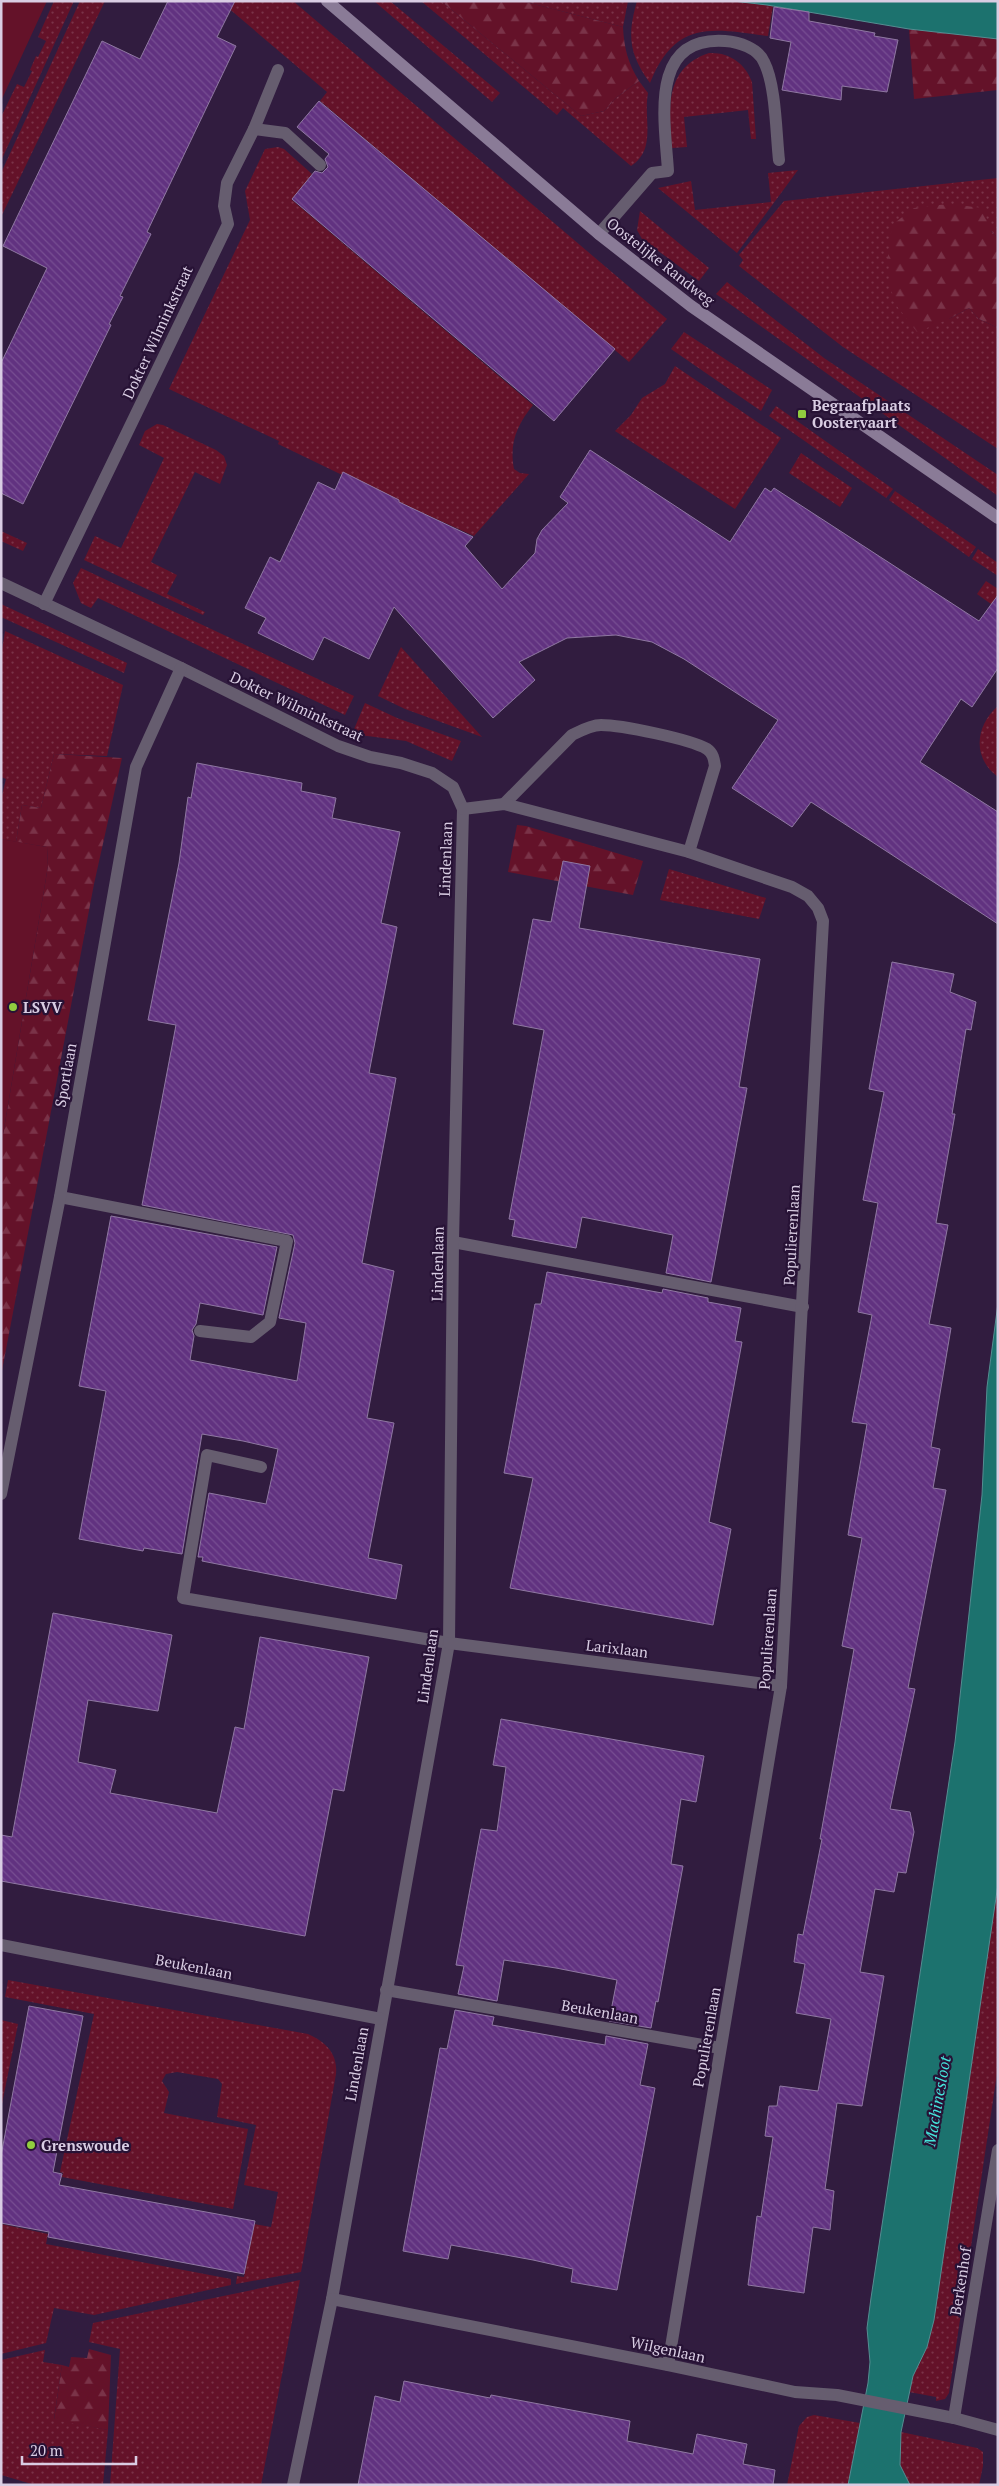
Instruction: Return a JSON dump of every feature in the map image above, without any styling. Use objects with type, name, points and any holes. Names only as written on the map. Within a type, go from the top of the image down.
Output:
[{"type":"street","name":"Oostelijke Randweg","points":[[327,1],[599,234],[691,306],[998,518]]},
{"type":"street","points":[[599,234],[652,172],[668,171],[665,89],[673,65],[681,54],[691,48],[707,42],[732,41],[747,46],[764,61],[770,81],[779,160]]},
{"type":"street","name":"Dokter Wilminkstraat","points":[[44,604],[228,224],[224,206],[227,183],[254,129],[278,70]]},
{"type":"street","points":[[254,129],[285,133],[320,165]]},
{"type":"street","name":"Dokter Wilminkstraat","points":[[1,583],[181,668],[338,746],[370,757],[401,763],[432,773],[453,787],[463,809]]},
{"type":"street","name":"Sportlaan","points":[[1,1494],[60,1197],[136,767],[181,668]]},
{"type":"street","points":[[463,809],[504,804],[690,852],[715,766],[713,756],[707,750],[688,742],[618,727],[599,725],[572,735],[504,804]]},
{"type":"street","name":"Lindenlaan","points":[[293,2485],[332,2299],[449,1643],[453,1242],[463,809]]},
{"type":"street","name":"Populierenlaan","points":[[668,2365],[781,1686],[824,931],[823,921],[818,908],[808,896],[792,887],[690,852]]},
{"type":"street","points":[[60,1197],[287,1242],[270,1322],[251,1337],[200,1331]]},
{"type":"street","points":[[453,1242],[803,1307]]},
{"type":"street","name":"Larixlaan","points":[[261,1466],[207,1455],[183,1598],[449,1643],[781,1686]]},
{"type":"street","name":"Beukenlaan","points":[[1,1945],[381,2019]]},
{"type":"street","name":"Beukenlaan","points":[[386,1990],[720,2048]]},
{"type":"street","name":"Berkenhof","points":[[954,2418],[998,2150]]},
{"type":"street","name":"Wilgenlaan","points":[[332,2299],[795,2392],[838,2395],[954,2418],[998,2430]]},
{"type":"green space","points":[[1,1],[47,1],[1,101]]},
{"type":"green space","points":[[54,1],[74,1],[1,161],[1,117],[17,84],[24,87],[32,71],[30,70],[36,56],[38,57],[46,41],[38,37]]},
{"type":"green space","points":[[80,1],[105,1],[1,217],[1,173]]},
{"type":"green space","points":[[220,1],[293,1],[667,319],[629,362],[320,101],[327,92]]},
{"type":"green space","points":[[374,1],[390,1],[500,93],[492,102]]},
{"type":"green space","points":[[421,1],[441,1],[581,116],[604,111],[617,97],[639,81],[648,93],[646,142],[644,151],[639,159],[631,166],[563,108],[557,115]]},
{"type":"green space","points":[[441,1],[522,1],[623,27],[627,55],[639,81],[617,97],[604,111],[581,116]]},
{"type":"green space","points":[[522,1],[628,1],[623,27]]},
{"type":"green space","points":[[637,1],[733,1],[773,6],[768,36],[729,31],[712,31],[697,33],[683,38],[671,48],[660,63],[650,83],[638,63],[632,44],[632,24]]},
{"type":"green space","points":[[909,29],[998,39],[998,90],[914,99]]},
{"type":"green space","points":[[709,53],[723,54],[730,57],[741,64],[749,75],[752,82],[756,139],[751,139],[748,110],[684,117],[687,147],[672,148],[671,105],[672,92],[677,79],[694,60]]},
{"type":"green space","points":[[278,147],[284,149],[312,174],[292,200],[533,405],[519,427],[513,451],[514,469],[520,473],[529,474],[474,536],[396,501],[278,444],[279,441],[169,389],[250,220],[245,191],[265,149]]},
{"type":"green space","points":[[798,170],[737,253],[658,188],[691,181],[695,210],[771,202],[768,173]]},
{"type":"green space","points":[[998,178],[998,238],[991,231],[949,319],[969,308],[979,319],[998,328],[998,449],[843,347],[739,266],[743,260],[739,255],[784,201]]},
{"type":"green space","points":[[948,204],[983,208],[991,231],[998,238],[998,328],[979,319],[969,308],[949,319],[917,332],[893,301],[888,256],[892,225],[914,208]]},
{"type":"green space","points":[[640,211],[709,268],[699,281],[642,239],[637,230]]},
{"type":"green space","points":[[727,282],[824,358],[998,475],[998,496],[716,294]]},
{"type":"green space","points":[[684,332],[772,390],[761,411],[671,349]]},
{"type":"green space","points":[[675,366],[781,438],[735,509],[615,431],[631,415],[642,398],[665,384]]},
{"type":"green space","points":[[776,406],[893,489],[886,498],[769,416]]},
{"type":"green space","points":[[157,424],[163,425],[216,450],[224,456],[227,465],[220,484],[195,472],[151,562],[177,575],[167,594],[205,612],[203,615],[84,560],[95,536],[121,548],[164,458],[139,445],[145,431]]},
{"type":"green space","points":[[801,453],[852,488],[840,507],[789,473]]},
{"type":"green space","points":[[895,491],[976,547],[969,557],[889,500]]},
{"type":"green space","points":[[1,531],[27,543],[23,551],[1,541]]},
{"type":"green space","points":[[978,549],[998,563],[998,576],[972,559]]},
{"type":"green space","points":[[81,568],[354,696],[345,715],[98,598],[91,608],[81,603],[73,583]]},
{"type":"green space","points":[[986,581],[998,589],[998,609],[977,594]]},
{"type":"green space","points":[[1,604],[127,663],[124,673],[1,617]]},
{"type":"green space","points":[[5,631],[123,685],[107,756],[54,754],[41,808],[22,805],[16,842],[1,839],[1,799],[6,779],[1,777],[1,655]]},
{"type":"green space","points":[[401,647],[482,737],[405,709],[378,696]]},
{"type":"green space","points":[[365,703],[397,718],[461,741],[452,761],[406,741],[352,734]]},
{"type":"green space","points":[[998,706],[998,777],[984,761],[980,742],[981,732],[985,723]]},
{"type":"green space","points":[[54,754],[122,758],[94,884],[1,1376],[1,1147],[48,866],[47,847],[16,842],[22,805],[41,808]]},
{"type":"green space","points":[[517,825],[526,826],[643,861],[633,895],[508,872]]},
{"type":"green space","name":"LSVV","points":[[1,839],[47,847],[48,866],[1,1147]]},
{"type":"green space","points":[[669,869],[766,898],[759,919],[660,900]]},
{"type":"green space","points":[[998,1884],[998,2067],[949,2393],[945,2399],[936,2401],[936,2397],[909,2392],[913,2376],[927,2347],[934,2320]]},
{"type":"green space","points":[[8,1980],[308,2034],[325,2045],[335,2060],[336,2074],[301,2272],[236,2284],[237,2276],[244,2277],[254,2224],[271,2227],[278,2192],[244,2185],[256,2125],[217,2117],[222,2084],[218,2079],[177,2072],[166,2074],[162,2081],[169,2092],[164,2113],[248,2129],[233,2209],[62,2177],[63,2173],[60,2172],[94,2014],[5,1997]]},
{"type":"green space","points":[[1,2020],[18,2024],[1,2109]]},
{"type":"green space","points":[[1,2224],[48,2234],[46,2244],[231,2279],[231,2285],[94,2315],[54,2308],[46,2343],[1,2354]]},
{"type":"green space","points":[[300,2280],[261,2485],[110,2485],[120,2349],[89,2342],[93,2323]]},
{"type":"green space","points":[[89,2349],[111,2355],[108,2430],[54,2420],[62,2365],[69,2367],[71,2357],[87,2358]]},
{"type":"green space","points":[[45,2350],[43,2362],[62,2365],[54,2419],[108,2430],[103,2485],[35,2485],[1,2475],[1,2360]]},
{"type":"green space","points":[[814,2415],[860,2423],[848,2485],[787,2485],[799,2426],[807,2417]]},
{"type":"green space","points":[[901,2432],[977,2448],[983,2452],[983,2466],[979,2485],[910,2485],[900,2465]]},
{"type":"water","points":[[733,1],[998,1],[998,39],[909,29]]},
{"type":"water","name":"Machinesloot","points":[[998,1303],[998,1884],[934,2320],[927,2347],[913,2376],[901,2432],[900,2465],[910,2485],[848,2485],[868,2383],[870,2362],[867,2328],[871,2298],[955,1742],[982,1495],[987,1387]]},
{"type":"building","points":[[168,1],[235,1],[217,37],[236,46],[147,232],[151,234],[120,296],[123,297],[109,324],[111,325],[23,504],[1,493],[1,363],[47,268],[3,246],[102,41],[140,59]]},
{"type":"building","points":[[774,7],[809,12],[809,21],[875,33],[874,36],[898,40],[887,92],[842,86],[841,100],[782,90],[791,42],[770,38]]},
{"type":"building","points":[[319,101],[615,349],[554,421],[292,199],[315,171],[322,173],[328,167],[325,159],[329,154],[297,127]]},
{"type":"building","points":[[590,450],[730,542],[765,488],[771,492],[774,488],[979,621],[998,595],[998,668],[972,707],[961,699],[920,762],[998,812],[998,924],[811,802],[792,827],[732,788],[778,720],[684,659],[652,642],[616,635],[567,638],[519,662],[535,680],[493,718],[394,607],[369,659],[324,637],[313,660],[258,633],[266,618],[245,608],[270,557],[280,562],[318,482],[335,490],[343,472],[399,500],[399,502],[473,537],[465,546],[502,589],[535,553],[537,539],[542,530],[568,503],[560,497]]},
{"type":"building","points":[[197,763],[302,783],[301,791],[336,798],[332,818],[400,832],[381,923],[397,927],[369,1073],[396,1078],[362,1263],[394,1271],[367,1418],[394,1423],[368,1558],[402,1565],[396,1599],[202,1561],[203,1557],[198,1557],[209,1493],[266,1504],[278,1449],[243,1441],[202,1434],[182,1554],[144,1548],[143,1551],[79,1539],[106,1391],[79,1386],[111,1216],[277,1247],[263,1315],[200,1303],[196,1324],[192,1330],[194,1336],[190,1360],[297,1381],[306,1323],[279,1318],[295,1243],[293,1235],[142,1205],[176,1025],[148,1020],[179,863],[188,797],[191,798]]},
{"type":"building","points":[[563,861],[590,866],[579,928],[760,959],[739,1087],[747,1088],[711,1282],[666,1273],[673,1235],[582,1217],[576,1248],[512,1236],[515,1220],[509,1219],[544,1030],[513,1024],[533,919],[551,922]]},
{"type":"building","points":[[892,962],[954,974],[950,992],[976,1002],[971,1030],[966,1029],[952,1114],[955,1114],[936,1223],[948,1225],[929,1324],[951,1328],[931,1447],[940,1449],[933,1488],[946,1490],[908,1688],[915,1689],[890,1809],[910,1812],[914,1832],[906,1873],[898,1872],[894,1892],[875,1889],[860,1972],[884,1976],[862,2106],[837,2103],[825,2189],[834,2191],[830,2230],[813,2227],[804,2293],[748,2285],[757,2216],[761,2217],[773,2137],[765,2136],[769,2106],[777,2106],[780,2086],[818,2091],[831,2019],[796,2013],[805,1964],[794,1962],[798,1934],[803,1935],[822,1839],[820,1839],[854,1649],[842,1646],[862,1538],[848,1535],[867,1424],[852,1422],[872,1315],[858,1312],[878,1203],[863,1200],[884,1092],[869,1089]]},
{"type":"building","points":[[547,1272],[662,1293],[663,1289],[708,1298],[708,1302],[741,1308],[735,1341],[742,1342],[709,1522],[731,1529],[713,1625],[510,1588],[533,1478],[504,1473],[535,1304],[541,1304]]},
{"type":"building","points":[[53,1613],[172,1635],[158,1711],[88,1700],[78,1762],[116,1770],[110,1793],[217,1813],[235,1727],[244,1729],[260,1637],[369,1657],[344,1791],[333,1789],[305,1936],[1,1881],[1,1835],[12,1837]]},
{"type":"building","points":[[501,1719],[704,1756],[696,1802],[681,1799],[671,1864],[683,1866],[658,2002],[656,2001],[651,2028],[609,2021],[617,1980],[556,1968],[504,1960],[497,2001],[458,1994],[464,1966],[456,1965],[481,1829],[497,1831],[506,1767],[493,1765]]},
{"type":"building","name":"Grenswoude","points":[[29,2006],[83,2016],[53,2172],[62,2174],[59,2185],[255,2221],[244,2274],[48,2237],[49,2232],[1,2223],[1,2156]]},
{"type":"building","points":[[455,2010],[494,2017],[492,2025],[564,2038],[605,2045],[606,2036],[648,2044],[640,2085],[655,2088],[617,2290],[571,2282],[573,2269],[451,2245],[448,2259],[403,2251],[440,2048],[447,2049]]},
{"type":"building","points":[[404,2381],[490,2398],[491,2395],[630,2421],[627,2441],[693,2454],[697,2434],[747,2444],[743,2464],[775,2470],[773,2485],[358,2485],[375,2396],[400,2402]]},
{"type":"place","name":"Begraafplaats Oostervaart","points":[[802,414]]},
{"type":"place","name":"LSVV","points":[[13,1007]]},
{"type":"place","name":"Grenswoude","points":[[31,2145]]}]
